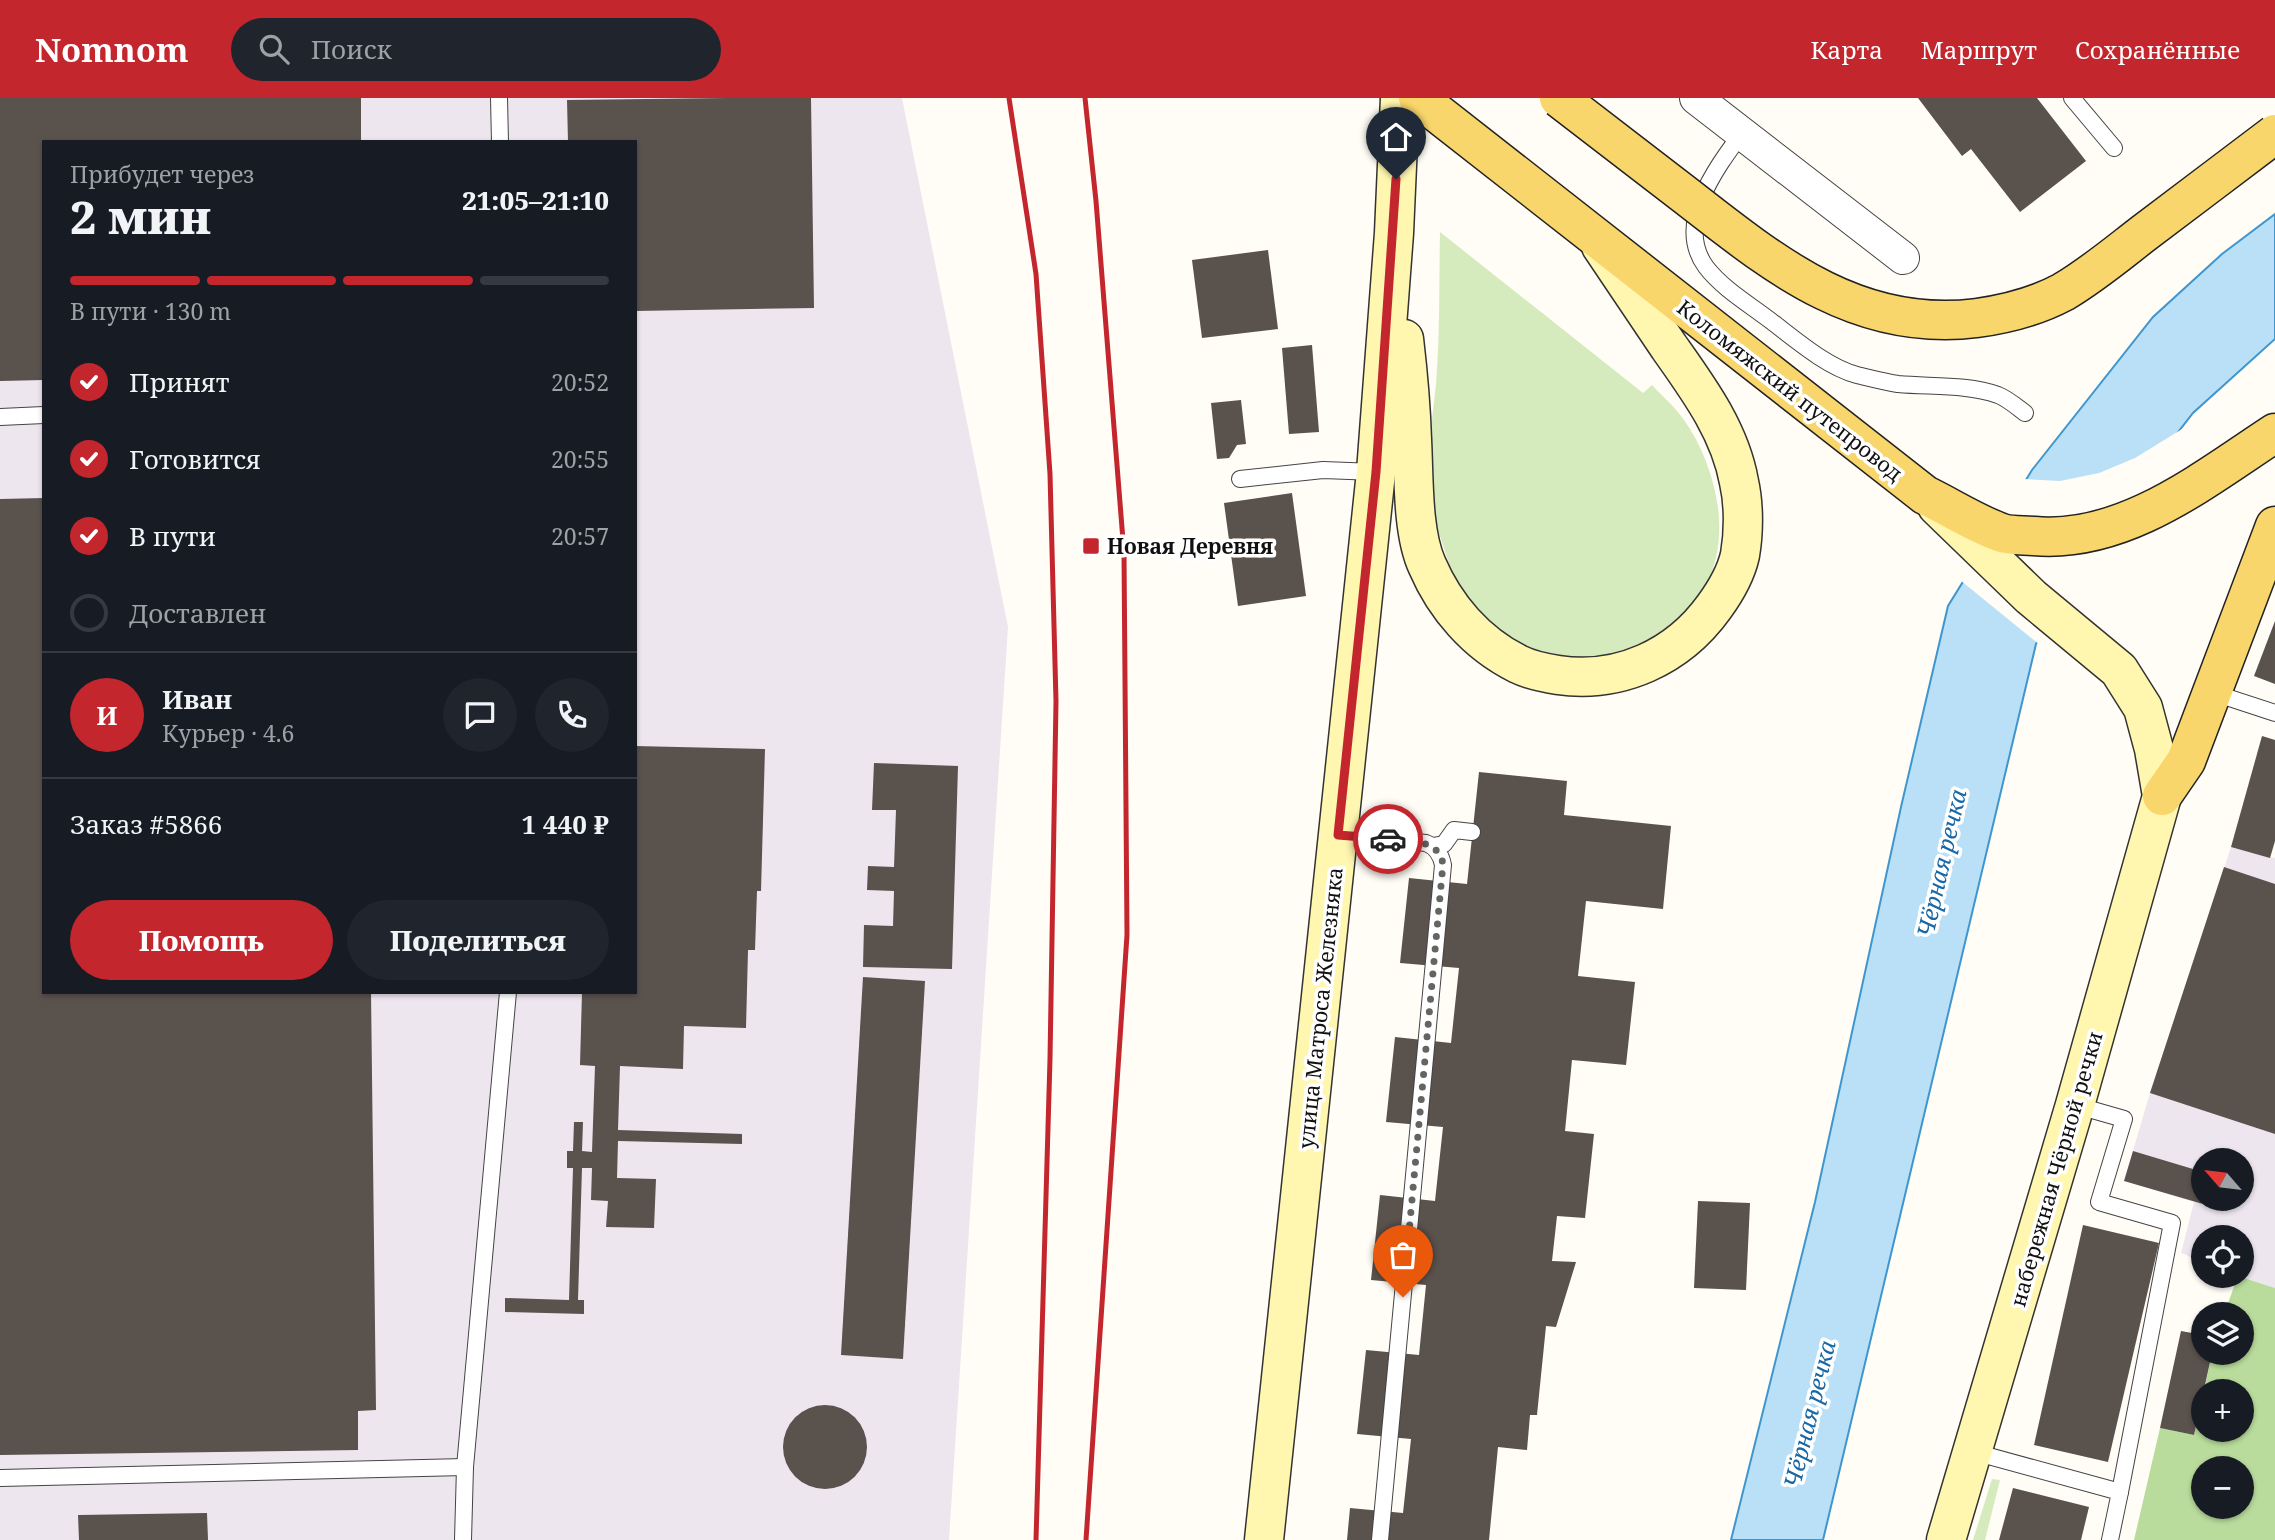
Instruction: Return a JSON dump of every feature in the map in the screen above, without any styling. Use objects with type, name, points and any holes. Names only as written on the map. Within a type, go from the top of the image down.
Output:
[{"type":"main road","name":"Коломяжский путепровод","points":[[1418,98],[1925,495],[2004,534],[2060,538],[2096,531],[2142,515],[2275,433]]},
{"type":"main road","points":[[1559,98],[1762,255],[1803,281],[1853,304],[1916,319],[1956,321],[1999,315],[2062,292],[2275,134]]},
{"type":"main road","points":[[2162,796],[2186,761],[2275,526]]},
{"type":"street","name":"улица Матроса Железняка","points":[[1264,1540],[1376,472],[1394,233],[1400,98]]},
{"type":"street","points":[[1696,98],[1903,258]]},
{"type":"street","points":[[1394,233],[1410,405],[1415,512],[1425,562],[1446,601],[1468,628],[1493,649],[1519,665],[1549,674],[1575,677],[1602,677],[1650,662],[1676,646],[1701,625],[1725,592],[1740,557],[1742,514],[1739,481],[1728,443],[1708,403],[1595,237]]},
{"type":"street","points":[[1925,495],[2031,597],[2119,670],[2143,708],[2162,796]]},
{"type":"street","name":"набережная Чёрной речки","points":[[1946,1540],[2075,1105],[2162,796]]},
{"type":"lane","points":[[499,98],[500,140]]},
{"type":"lane","points":[[2072,98],[2114,148]]},
{"type":"lane","points":[[1742,133],[1705,190],[1696,217],[1694,242],[1705,265],[1722,284],[1813,352],[1853,374],[1895,383],[1974,389],[2001,396],[2025,413]]},
{"type":"lane","points":[[0,417],[42,415]]},
{"type":"lane","points":[[1240,479],[1323,470],[1376,472]]},
{"type":"lane","points":[[2211,692],[2275,713]]},
{"type":"lane","points":[[1433,846],[1444,844],[1454,830],[1472,832]]},
{"type":"lane","points":[[1338,835],[1426,843],[1433,846],[1441,856],[1443,864],[1380,1540]]},
{"type":"lane","points":[[463,1540],[465,1467],[508,994]]},
{"type":"lane","points":[[2075,1105],[2124,1119],[2099,1202],[2172,1223],[2110,1540]]},
{"type":"lane","points":[[1974,1452],[2120,1492]]},
{"type":"lane","points":[[0,1478],[465,1467]]},
{"type":"shaded area","points":[[0,98],[902,98],[1008,627],[949,1540],[0,1540]]},
{"type":"shaded area","points":[[2231,847],[2275,858],[2275,1288],[2254,1281],[2254,1225],[2191,1225],[2191,1257],[2181,1253],[2192,1211],[2254,1211],[2254,1148],[2191,1148],[2191,1201],[2124,1181]]},
{"type":"green space","points":[[1440,232],[1643,393],[1652,385],[1680,415],[1702,451],[1714,485],[1718,508],[1716,558],[1698,599],[1669,630],[1631,650],[1589,658],[1545,653],[1503,634],[1467,600],[1455,580],[1435,519],[1428,480],[1438,353]]},
{"type":"green space","points":[[2254,1281],[2275,1288],[2275,1540],[2134,1540],[2160,1428],[2191,1434],[2191,1442],[2254,1442],[2254,1379],[2207,1379],[2209,1365],[2254,1365],[2254,1302],[2228,1302],[2234,1288],[2254,1288]]},
{"type":"green space","points":[[1992,1479],[2000,1480],[1985,1540],[1973,1540]]},
{"type":"water","name":"Чёрная речка","points":[[2275,214],[2275,339],[2193,413],[2110,520],[2036,644],[1823,1540],[1731,1540],[1815,1202],[1948,606],[2032,470],[2153,317],[2222,254]]},
{"type":"pier","points":[[2187,426],[2112,522],[2040,645],[1960,580],[2023,479],[2060,481],[2099,473],[2135,458]]},
{"type":"building","points":[[0,98],[361,98],[361,140],[42,140],[42,380],[0,381]]},
{"type":"building","points":[[811,98],[814,308],[637,311],[637,140],[568,140],[567,100]]},
{"type":"building","points":[[1918,98],[2037,98],[2086,161],[2020,212],[1971,149],[1962,156]]},
{"type":"building","points":[[1268,250],[1278,329],[1202,338],[1192,260]]},
{"type":"building","points":[[1312,345],[1319,432],[1289,434],[1282,348]]},
{"type":"building","points":[[1241,400],[1246,444],[1237,445],[1229,458],[1217,459],[1211,403]]},
{"type":"building","points":[[1292,493],[1306,596],[1238,606],[1224,503]]},
{"type":"building","points":[[42,498],[42,994],[371,994],[376,1410],[358,1411],[358,1450],[0,1455],[0,499]]},
{"type":"building","points":[[2275,621],[2275,684],[2254,676]]},
{"type":"building","points":[[2262,736],[2275,740],[2275,841],[2270,858],[2231,847]]},
{"type":"building","points":[[637,746],[765,749],[761,891],[757,891],[755,950],[748,950],[746,1028],[684,1026],[683,1069],[620,1066],[618,1130],[742,1134],[742,1144],[618,1141],[617,1178],[656,1179],[654,1228],[606,1227],[608,1201],[591,1200],[592,1168],[582,1168],[578,1300],[584,1300],[584,1314],[505,1312],[505,1298],[569,1300],[573,1168],[567,1168],[567,1151],[573,1151],[574,1122],[583,1122],[582,1151],[592,1152],[595,1066],[580,1065],[582,994],[637,994]]},
{"type":"building","points":[[874,763],[958,766],[952,969],[863,967],[864,925],[893,926],[894,891],[867,890],[868,866],[894,867],[896,810],[872,810]]},
{"type":"building","points":[[1479,772],[1567,781],[1564,815],[1671,826],[1663,909],[1586,901],[1578,976],[1635,982],[1626,1065],[1572,1060],[1565,1131],[1594,1134],[1585,1218],[1557,1216],[1552,1261],[1576,1262],[1556,1327],[1546,1326],[1537,1415],[1530,1415],[1527,1450],[1498,1447],[1489,1540],[1347,1540],[1350,1508],[1403,1513],[1411,1439],[1357,1434],[1366,1350],[1419,1355],[1426,1285],[1371,1280],[1380,1195],[1435,1201],[1443,1127],[1386,1122],[1395,1037],[1451,1043],[1459,968],[1400,963],[1409,878],[1467,884]]},
{"type":"building","points":[[2224,867],[2275,884],[2275,1134],[2150,1093]]},
{"type":"building","points":[[863,977],[925,981],[903,1359],[841,1355]]},
{"type":"building","points":[[2133,1151],[2191,1168],[2191,1201],[2124,1181]]},
{"type":"building","points":[[1698,1201],[1750,1203],[1746,1290],[1694,1288]]},
{"type":"building","points":[[2083,1225],[2159,1243],[2108,1462],[2034,1445]]},
{"type":"building","points":[[2181,1331],[2191,1333],[2191,1365],[2209,1365],[2206,1379],[2191,1379],[2191,1434],[2160,1428]]},
{"type":"building","points":[[825,1405],[841,1408],[855,1417],[864,1431],[867,1447],[864,1463],[855,1477],[841,1486],[825,1489],[809,1486],[795,1477],[786,1463],[783,1447],[786,1431],[795,1417],[809,1408]]},
{"type":"building","points":[[2013,1488],[2089,1507],[2081,1540],[1999,1540]]},
{"type":"building","points":[[207,1513],[208,1540],[79,1540],[78,1515]]},
{"type":"railway","points":[[1009,98],[1036,274],[1050,474],[1056,701],[1050,1059],[1036,1540]]},
{"type":"railway","points":[[1085,98],[1096,201],[1124,553],[1127,935],[1086,1540]]},
{"type":"way so far","points":[[1388,839],[1433,846],[1441,856],[1443,864],[1403,1297]]},
{"type":"place","name":"Новая Деревня","points":[[1091,546]]},
{"type":"route","points":[[1388,839],[1338,835],[1376,472],[1396,179]]}]
